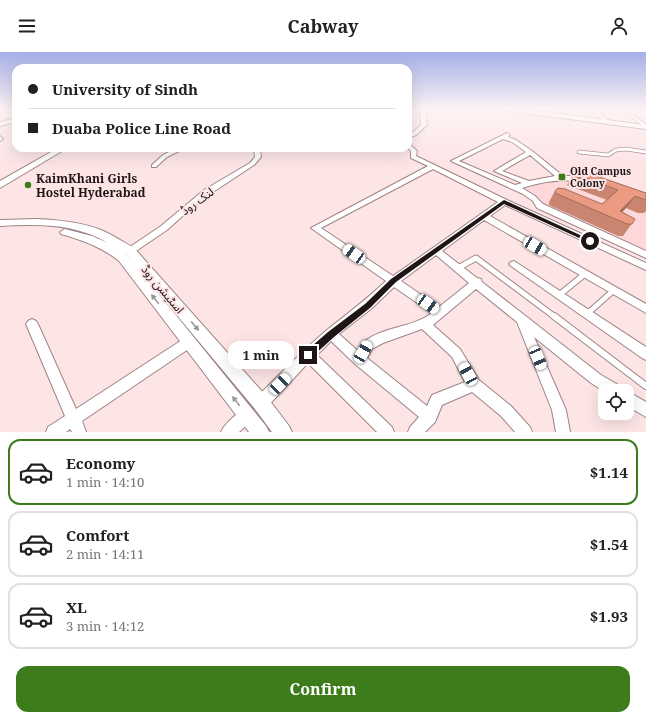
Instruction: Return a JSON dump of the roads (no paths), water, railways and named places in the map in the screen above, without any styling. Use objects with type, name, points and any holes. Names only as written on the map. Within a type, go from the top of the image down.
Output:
[{"type":"street","points":[[412,135],[422,127]]},
{"type":"street","points":[[561,178],[530,152],[505,136],[454,162],[515,188],[527,194],[539,203],[540,206],[646,255]]},
{"type":"street","points":[[412,149],[414,151],[413,157],[504,202],[646,267]]},
{"type":"street","points":[[0,177],[44,152]]},
{"type":"street","points":[[0,180],[49,152]]},
{"type":"street","points":[[0,185],[56,152]]},
{"type":"street","points":[[154,166],[165,156],[174,152]]},
{"type":"street","name":"لنک روڈ","points":[[130,251],[164,228],[185,208],[207,192],[252,164],[258,157],[257,152]]},
{"type":"street","points":[[528,183],[496,171],[530,152]]},
{"type":"street","points":[[433,166],[315,228],[439,312]]},
{"type":"street","points":[[515,188],[528,183],[561,178],[577,179],[590,184]]},
{"type":"street","points":[[261,403],[308,355],[331,334],[368,306],[393,280],[485,217],[504,202]]},
{"type":"street","points":[[485,217],[646,309]]},
{"type":"street","name":"اسٹیشن روڈ","points":[[0,222],[38,222],[85,229],[104,236],[130,251],[261,403],[283,432]]},
{"type":"street","name":"اسٹیشن روڈ","points":[[0,227],[37,227],[65,232],[84,237],[115,252],[123,258],[260,432]]},
{"type":"street","points":[[435,250],[604,384]]},
{"type":"street","points":[[514,264],[646,354]]},
{"type":"street","points":[[359,360],[368,345],[379,339],[424,324],[477,282]]},
{"type":"street","points":[[521,319],[559,410],[563,432]]},
{"type":"street","points":[[32,324],[79,432]]},
{"type":"street","points":[[424,324],[456,352],[474,385],[506,411],[525,432]]},
{"type":"street","points":[[331,334],[359,360],[430,417]]},
{"type":"street","points":[[53,432],[189,342]]},
{"type":"street","points":[[308,355],[387,432]]},
{"type":"street","points":[[415,432],[430,417],[438,400],[474,385]]},
{"type":"street","points":[[634,402],[646,410]]},
{"type":"street","points":[[228,432],[247,415]]},
{"type":"lane","points":[[579,152],[608,155],[615,149],[621,148],[646,152]]},
{"type":"lane","points":[[458,268],[476,258],[646,386]]},
{"type":"lane","points":[[559,295],[585,274]]},
{"type":"lane","points":[[587,314],[614,290]]},
{"type":"place","name":"Old Campus Colony","points":[[562,177]]},
{"type":"place","name":"KaimKhani Girls Hostel Hyderabad","points":[[28,185]]}]
